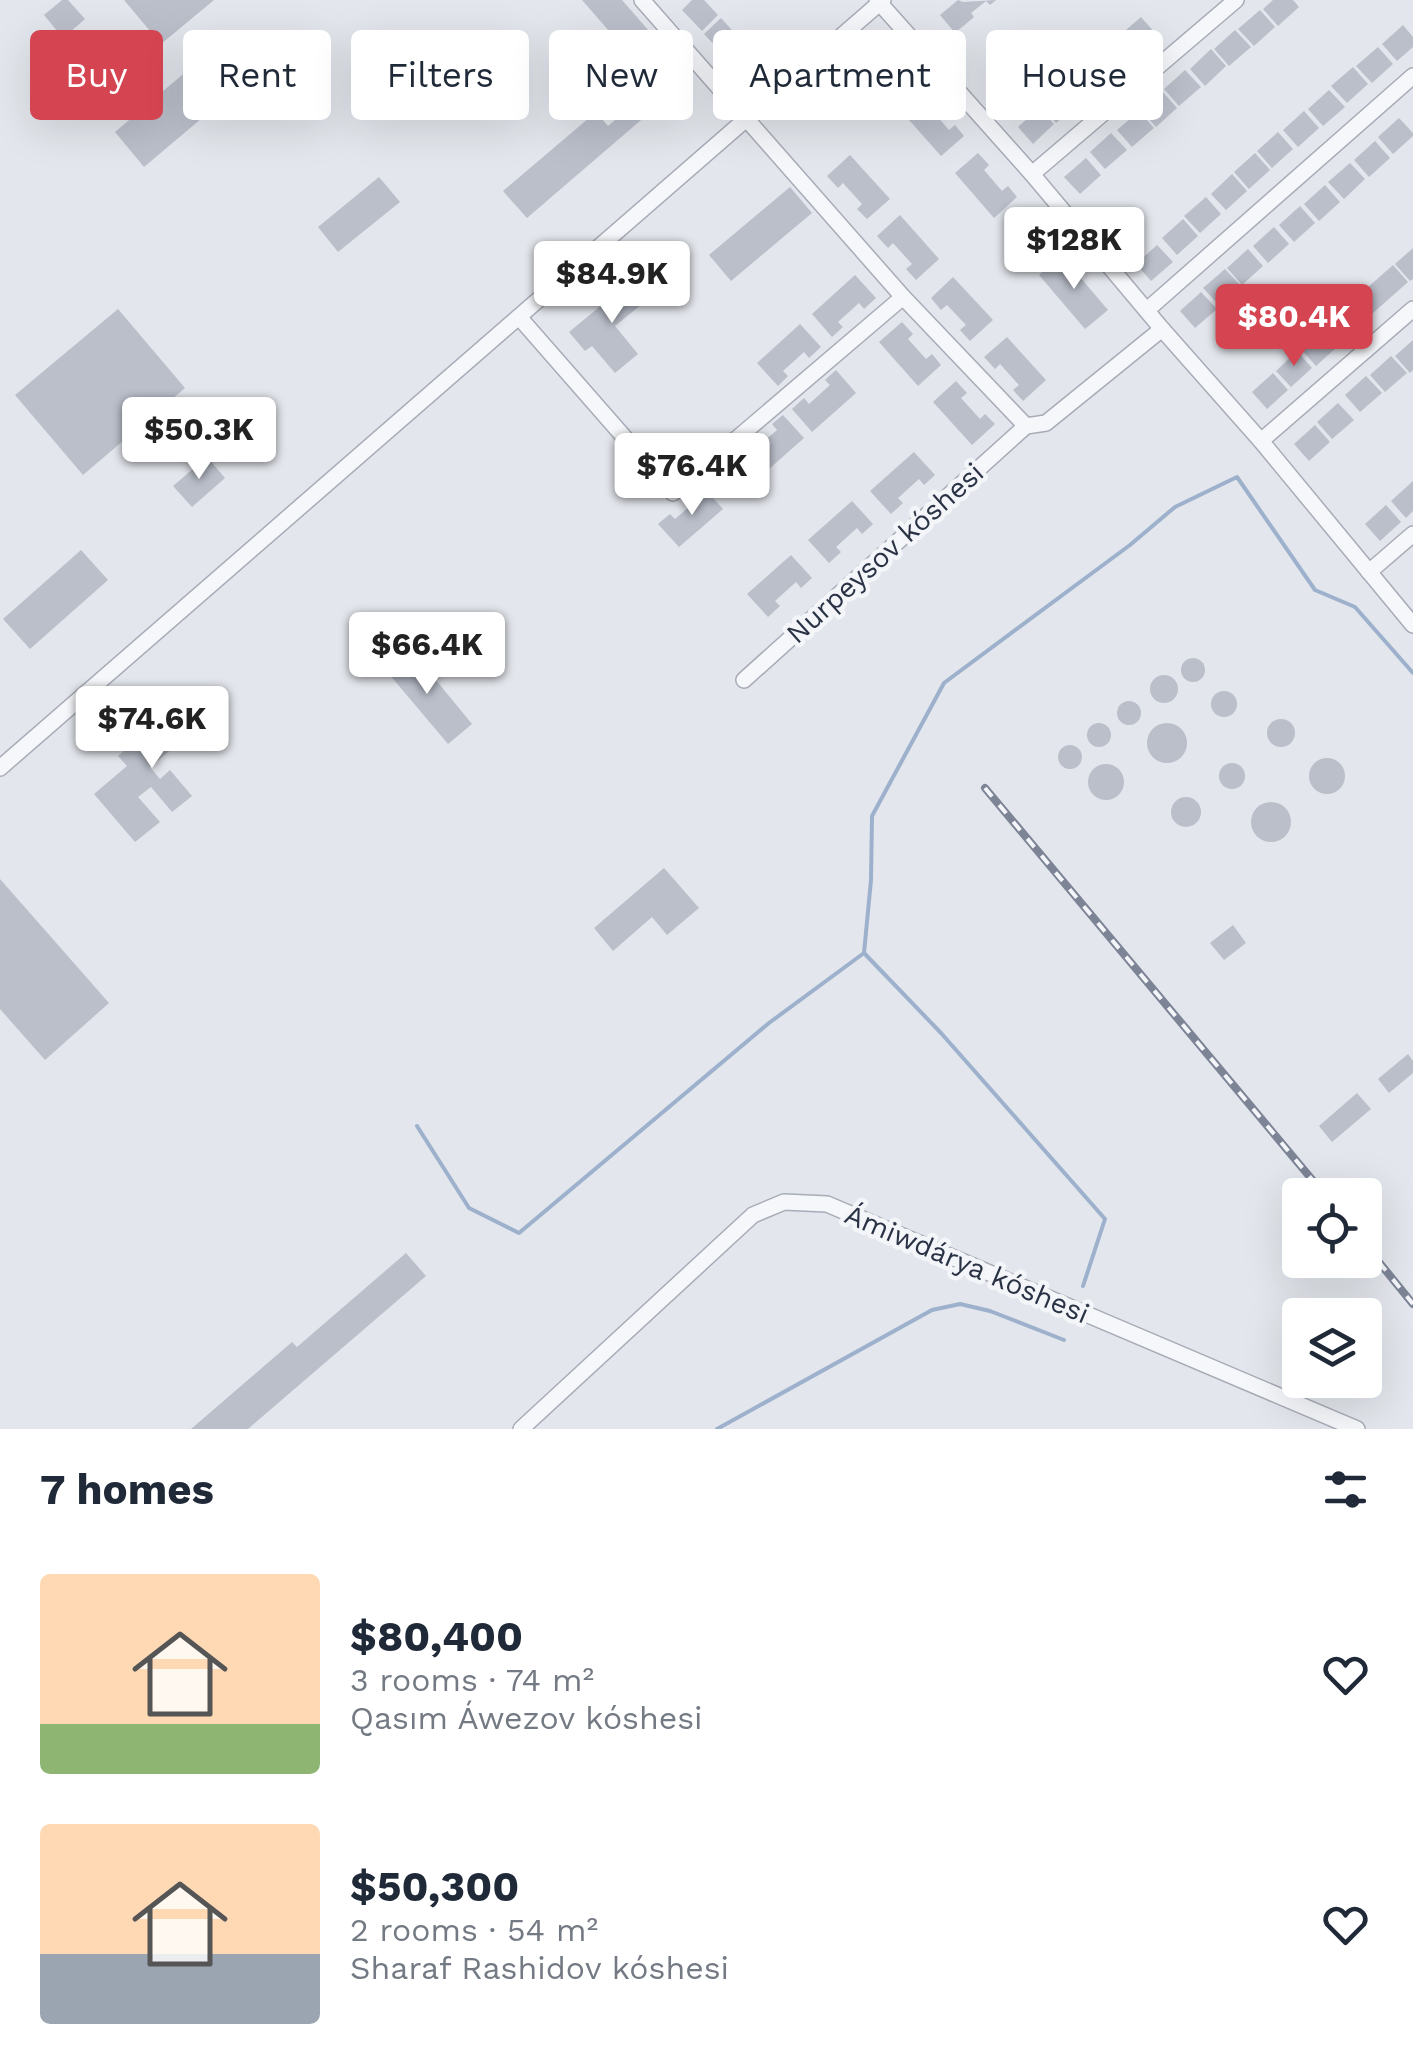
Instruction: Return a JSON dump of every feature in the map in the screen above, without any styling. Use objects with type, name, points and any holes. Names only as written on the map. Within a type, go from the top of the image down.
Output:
[{"type":"street","points":[[642,0],[713,81]]},
{"type":"street","points":[[1032,174],[1236,0]]},
{"type":"street","points":[[847,30],[880,1],[1262,441],[1413,625]]},
{"type":"street","points":[[1147,310],[1413,76]]},
{"type":"street","points":[[0,768],[745,120]]},
{"type":"street","points":[[747,120],[903,297],[1026,426]]},
{"type":"street","points":[[519,316],[673,493],[903,297]]},
{"type":"street","points":[[1262,441],[1413,309]]},
{"type":"street","name":"Nurpeysov kóshesi","points":[[744,680],[1026,426],[1046,423],[1162,329]]},
{"type":"street","points":[[1369,572],[1413,534]]},
{"type":"street","name":"Ámiwdárya kóshesi","points":[[521,1429],[753,1215],[784,1202],[827,1204],[1357,1429]]},
{"type":"building","points":[[62,0],[68,0],[85,19],[72,30],[56,30],[44,15]]},
{"type":"building","points":[[124,0],[214,0],[163,42],[163,30],[149,30]]},
{"type":"building","points":[[582,0],[622,0],[648,30],[608,30]]},
{"type":"building","points":[[692,0],[704,0],[718,15],[702,31],[682,10]]},
{"type":"building","points":[[958,0],[996,0],[990,5],[986,1],[971,13],[974,17],[959,30],[952,30],[940,15]]},
{"type":"building","points":[[1273,0],[1293,0],[1299,7],[1278,26],[1263,9]]},
{"type":"building","points":[[1260,10],[1275,27],[1254,46],[1238,29]]},
{"type":"building","points":[[1141,17],[1152,30],[1126,30]]},
{"type":"building","points":[[721,18],[732,30],[713,30],[713,43],[704,34]]},
{"type":"building","points":[[1403,25],[1413,37],[1413,47],[1397,61],[1382,44]]},
{"type":"building","points":[[1235,30],[1251,47],[1229,66],[1214,49]]},
{"type":"building","points":[[1378,47],[1393,64],[1372,83],[1356,66]]},
{"type":"building","points":[[1211,49],[1226,66],[1205,86],[1190,69]]},
{"type":"building","points":[[1353,67],[1368,84],[1347,103],[1331,86]]},
{"type":"building","points":[[1185,70],[1201,87],[1179,106],[1164,89]]},
{"type":"building","points":[[183,74],[183,120],[200,120],[144,167],[115,132],[129,120],[163,120],[163,91]]},
{"type":"building","points":[[1329,90],[1345,107],[1323,126],[1308,109]]},
{"type":"building","points":[[1163,92],[1177,108],[1156,127],[1150,120],[1163,120]]},
{"type":"building","points":[[1304,111],[1319,128],[1298,147],[1283,130]]},
{"type":"building","points":[[1399,118],[1413,136],[1393,154],[1378,137]]},
{"type":"building","points":[[587,120],[603,120],[608,126],[615,120],[641,120],[527,218],[503,191]]},
{"type":"building","points":[[909,120],[940,120],[949,130],[955,125],[964,136],[941,156]]},
{"type":"building","points":[[1026,120],[1050,120],[1054,124],[1033,144],[1018,127]]},
{"type":"building","points":[[1129,120],[1147,120],[1154,128],[1132,147],[1117,130]]},
{"type":"building","points":[[1278,132],[1293,149],[1272,168],[1257,151]]},
{"type":"building","points":[[1111,133],[1127,150],[1105,169],[1090,152]]},
{"type":"building","points":[[1375,141],[1390,158],[1369,177],[1354,160]]},
{"type":"building","points":[[978,153],[989,165],[984,170],[1002,191],[1008,186],[1017,197],[994,218],[955,173]]},
{"type":"building","points":[[1255,153],[1270,170],[1249,189],[1234,172]]},
{"type":"building","points":[[850,155],[890,199],[867,219],[857,209],[862,204],[843,183],[838,188],[827,176]]},
{"type":"building","points":[[1086,158],[1101,175],[1080,194],[1064,177]]},
{"type":"building","points":[[1350,163],[1365,179],[1344,199],[1328,182]]},
{"type":"building","points":[[1232,174],[1247,191],[1226,210],[1211,194]]},
{"type":"building","points":[[379,177],[400,202],[338,252],[318,227]]},
{"type":"building","points":[[1325,185],[1340,202],[1319,221],[1304,204]]},
{"type":"building","points":[[790,187],[812,213],[731,281],[709,255]]},
{"type":"building","points":[[1206,197],[1221,214],[1200,233],[1184,216]]},
{"type":"building","points":[[1300,206],[1315,223],[1294,242],[1279,225]]},
{"type":"building","points":[[900,215],[939,259],[916,280],[906,269],[912,264],[893,243],[888,248],[877,236]]},
{"type":"building","points":[[1183,219],[1198,236],[1177,255],[1162,238]]},
{"type":"building","points":[[1274,227],[1289,244],[1268,263],[1253,246]]},
{"type":"building","points":[[1157,245],[1173,262],[1151,281],[1136,264]]},
{"type":"building","points":[[1413,248],[1413,279],[1410,281],[1395,264]]},
{"type":"building","points":[[1248,249],[1263,266],[1242,285],[1227,268]]},
{"type":"building","points":[[1062,256],[1108,310],[1085,329],[1039,275]]},
{"type":"building","points":[[1393,265],[1408,282],[1365,320],[1349,304]]},
{"type":"building","points":[[1225,269],[1240,285],[1219,305],[1203,288]]},
{"type":"building","points":[[855,275],[876,298],[864,309],[859,303],[838,322],[843,327],[832,337],[812,314]]},
{"type":"building","points":[[637,276],[653,295],[615,326],[638,354],[615,373],[592,346],[585,351],[569,332]]},
{"type":"building","points":[[953,277],[993,320],[970,341],[960,330],[966,325],[947,305],[941,310],[931,298]]},
{"type":"building","points":[[1201,292],[1217,309],[1195,328],[1180,311]]},
{"type":"building","points":[[118,309],[185,388],[83,475],[15,395]]},
{"type":"building","points":[[1335,315],[1350,333],[1339,342],[1324,325]]},
{"type":"building","points":[[902,322],[913,334],[908,339],[926,359],[932,354],[941,365],[918,386],[879,342]]},
{"type":"building","points":[[800,324],[821,347],[809,358],[804,352],[783,371],[788,376],[778,386],[757,363]]},
{"type":"building","points":[[1322,330],[1337,347],[1316,366],[1301,349]]},
{"type":"building","points":[[1007,337],[1046,380],[1023,401],[1013,390],[1019,385],[1000,364],[995,369],[984,357]]},
{"type":"building","points":[[1413,340],[1413,370],[1410,373],[1395,356]]},
{"type":"building","points":[[1297,351],[1312,368],[1291,387],[1276,371]]},
{"type":"building","points":[[1391,356],[1407,373],[1385,392],[1370,375]]},
{"type":"building","points":[[836,370],[856,393],[812,432],[792,409],[804,398],[809,404],[830,385],[825,380]]},
{"type":"building","points":[[1273,373],[1288,390],[1267,409],[1252,392]]},
{"type":"building","points":[[1366,376],[1382,393],[1360,412],[1345,395]]},
{"type":"building","points":[[956,381],[967,393],[961,398],[980,419],[985,414],[995,424],[972,445],[933,402]]},
{"type":"building","points":[[1338,403],[1354,420],[1332,439],[1317,422]]},
{"type":"building","points":[[783,415],[804,438],[760,477],[739,454],[751,443],[756,448],[777,430],[772,424]]},
{"type":"building","points":[[1315,425],[1330,442],[1309,461],[1294,444]]},
{"type":"building","points":[[914,452],[935,475],[924,485],[919,479],[898,498],[903,503],[891,514],[870,491]]},
{"type":"building","points":[[207,457],[225,478],[192,507],[173,486]]},
{"type":"building","points":[[1413,481],[1413,511],[1406,518],[1391,501]]},
{"type":"building","points":[[702,486],[723,509],[679,547],[658,524],[670,514],[675,519],[696,501],[691,495]]},
{"type":"building","points":[[852,501],[873,524],[862,534],[857,528],[836,547],[841,552],[829,563],[808,540]]},
{"type":"building","points":[[1386,505],[1401,522],[1380,541],[1365,524]]},
{"type":"building","points":[[81,550],[108,580],[30,649],[3,619]]},
{"type":"building","points":[[791,555],[812,578],[801,588],[796,582],[775,601],[780,606],[768,617],[747,594]]},
{"type":"building","points":[[392,649],[411,671],[421,662],[472,724],[448,744],[378,661]]},
{"type":"building","points":[[1193,658],[1205,670],[1193,682],[1181,670]]},
{"type":"building","points":[[1164,675],[1174,679],[1178,689],[1174,699],[1164,703],[1154,699],[1150,689],[1154,679]]},
{"type":"building","points":[[1224,691],[1233,695],[1237,704],[1233,713],[1224,717],[1215,713],[1211,704],[1215,695]]},
{"type":"building","points":[[186,698],[217,735],[204,746],[192,732],[150,767],[160,779],[170,770],[192,796],[172,812],[151,787],[138,797],[160,822],[135,842],[94,794],[127,766],[118,756]]},
{"type":"building","points":[[1129,701],[1138,704],[1138,722],[1129,725],[1120,722],[1117,713],[1120,704]]},
{"type":"building","points":[[1281,719],[1291,723],[1295,733],[1291,743],[1281,747],[1271,743],[1267,733],[1271,723]]},
{"type":"building","points":[[1099,723],[1111,735],[1099,747],[1087,735]]},
{"type":"building","points":[[1167,723],[1181,729],[1187,743],[1181,757],[1167,763],[1153,757],[1147,743],[1153,729]]},
{"type":"building","points":[[1070,745],[1082,757],[1070,769],[1058,757]]},
{"type":"building","points":[[1327,758],[1339,764],[1345,776],[1339,788],[1327,794],[1315,788],[1309,776],[1315,764]]},
{"type":"building","points":[[1232,763],[1241,767],[1245,776],[1241,785],[1232,789],[1223,785],[1219,776],[1223,767]]},
{"type":"building","points":[[1106,764],[1118,770],[1124,782],[1118,794],[1106,800],[1094,794],[1088,782],[1094,770]]},
{"type":"building","points":[[1186,797],[1200,806],[1201,812],[1192,826],[1186,827],[1172,818],[1171,812],[1180,798]]},
{"type":"building","points":[[1271,802],[1285,808],[1291,822],[1285,836],[1271,842],[1257,836],[1251,822],[1257,808]]},
{"type":"building","points":[[664,868],[699,908],[667,935],[652,917],[613,951],[594,928]]},
{"type":"building","points":[[0,879],[109,1003],[45,1060],[0,1009]]},
{"type":"building","points":[[1233,925],[1246,943],[1224,960],[1210,943]]},
{"type":"building","points":[[1408,1054],[1413,1061],[1413,1073],[1389,1093],[1378,1079]]},
{"type":"building","points":[[1357,1093],[1371,1109],[1332,1142],[1319,1126]]},
{"type":"building","points":[[406,1253],[426,1276],[248,1429],[191,1429],[292,1342],[297,1347]]},
{"type":"waterway","points":[[417,1126],[469,1208],[519,1233],[769,1023],[864,953],[872,816],[944,683],[1175,507],[1237,477],[1315,590],[1355,607],[1413,673]]},
{"type":"waterway","points":[[864,953],[941,1033],[1105,1219],[1083,1286]]},
{"type":"waterway","points":[[717,1429],[932,1310],[960,1304],[990,1311],[1064,1340]]},
{"type":"railway","points":[[985,788],[1311,1178]]},
{"type":"railway","points":[[1382,1266],[1413,1304]]}]
